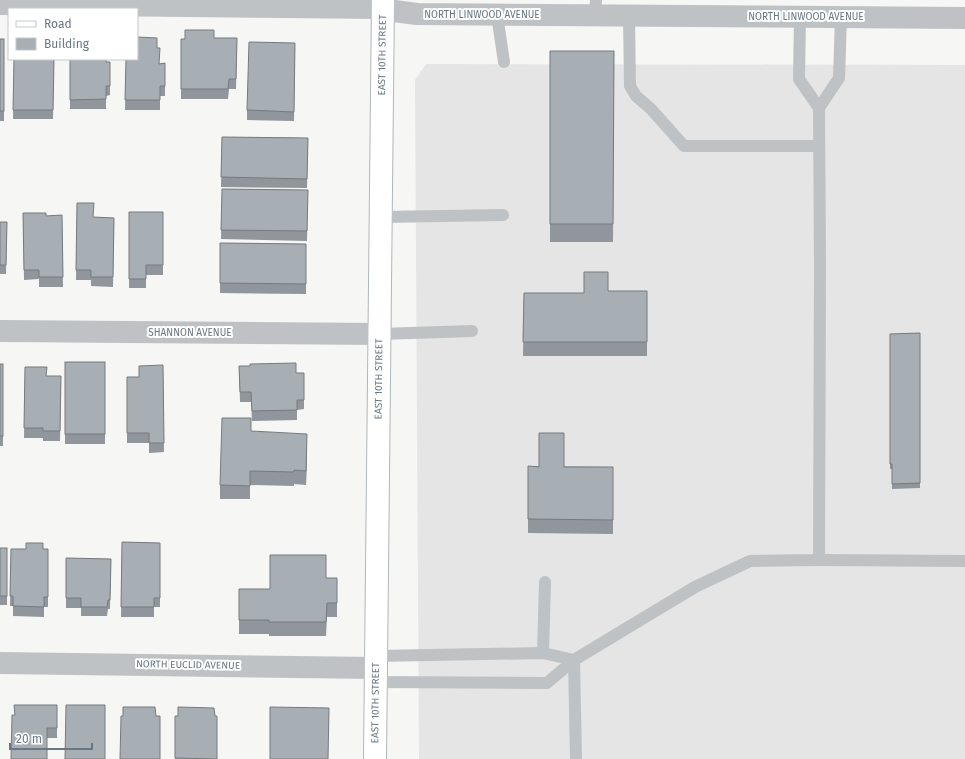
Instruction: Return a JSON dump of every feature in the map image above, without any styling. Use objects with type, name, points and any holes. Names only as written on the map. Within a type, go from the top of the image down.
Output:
[{"type":"main road","name":"EAST 10TH STREET","points":[[375,759],[383,4]]},
{"type":"street","name":"NORTH LINWOOD AVENUE","points":[[0,4],[383,4],[394,11],[416,14],[497,15],[596,8],[629,16],[965,18]]},
{"type":"street","name":"SHANNON AVENUE","points":[[0,331],[380,334]]},
{"type":"street","name":"NORTH EUCLID AVENUE","points":[[0,663],[376,669]]},
{"type":"lane","points":[[497,15],[504,62]]},
{"type":"lane","points":[[629,16],[630,86],[636,96],[651,109],[684,146],[819,146]]},
{"type":"lane","points":[[800,17],[799,78],[819,108]]},
{"type":"lane","points":[[819,560],[819,108],[839,78],[841,17]]},
{"type":"lane","points":[[381,217],[503,215]]},
{"type":"lane","points":[[380,334],[472,331]]},
{"type":"lane","points":[[376,669],[547,683],[574,660],[695,587],[750,560],[965,562]]},
{"type":"lane","points":[[543,653],[545,582]]},
{"type":"lane","points":[[376,669],[543,653],[574,660]]},
{"type":"lane","points":[[574,660],[576,759]]},
{"type":"shaded area","points":[[426,64],[965,65],[965,759],[419,759],[415,80]]},
{"type":"building","points":[[185,30],[214,30],[214,38],[237,38],[236,79],[229,79],[228,89],[181,89],[181,39],[185,39]]},
{"type":"building","points":[[138,37],[157,38],[157,48],[160,48],[159,64],[165,63],[165,86],[160,86],[160,100],[125,100],[126,60],[138,60]]},
{"type":"building","points":[[0,39],[4,39],[4,111],[0,111]]},
{"type":"building","points":[[249,42],[295,43],[294,112],[247,110]]},
{"type":"building","points":[[550,51],[614,51],[613,224],[550,224]]},
{"type":"building","points":[[14,60],[54,60],[53,110],[13,110]]},
{"type":"building","points":[[70,60],[106,60],[106,62],[110,62],[110,86],[106,86],[106,99],[70,100]]},
{"type":"building","points":[[222,137],[308,138],[307,179],[221,177]]},
{"type":"building","points":[[222,189],[308,190],[307,231],[221,230]]},
{"type":"building","points":[[77,203],[94,203],[93,217],[114,218],[113,277],[91,277],[91,270],[76,270]]},
{"type":"building","points":[[129,212],[163,212],[163,265],[146,265],[146,279],[129,279]]},
{"type":"building","points":[[23,213],[46,213],[46,216],[62,215],[63,277],[39,277],[39,270],[24,270]]},
{"type":"building","points":[[0,222],[7,222],[6,265],[0,265]]},
{"type":"building","points":[[220,243],[306,244],[306,284],[220,283]]},
{"type":"building","points":[[584,272],[608,272],[608,291],[647,291],[647,342],[523,342],[524,293],[584,293]]},
{"type":"building","points":[[920,333],[920,483],[892,484],[892,464],[890,464],[890,334]]},
{"type":"building","points":[[65,362],[105,362],[105,434],[65,434]]},
{"type":"building","points":[[296,363],[296,373],[304,373],[304,400],[297,400],[297,410],[252,411],[251,392],[240,392],[239,366],[250,366],[250,364]]},
{"type":"building","points":[[0,364],[3,364],[3,436],[0,436]]},
{"type":"building","points":[[163,365],[164,443],[149,443],[149,433],[127,433],[127,377],[139,377],[139,366]]},
{"type":"building","points":[[25,367],[47,367],[46,376],[61,376],[60,431],[43,431],[43,428],[24,428]]},
{"type":"building","points":[[222,418],[251,418],[251,431],[307,434],[306,471],[250,471],[250,486],[220,485]]},
{"type":"building","points":[[539,433],[564,433],[564,467],[613,467],[613,520],[528,519],[528,466],[539,467]]},
{"type":"building","points":[[122,542],[160,543],[160,598],[154,598],[154,607],[121,607]]},
{"type":"building","points":[[26,543],[43,543],[43,549],[48,549],[48,597],[44,597],[44,607],[13,606],[13,596],[10,596],[11,549],[26,549]]},
{"type":"building","points":[[0,548],[7,548],[7,596],[0,596]]},
{"type":"building","points":[[270,555],[326,555],[326,578],[337,578],[337,603],[327,603],[326,622],[269,622],[269,620],[239,620],[239,589],[270,589]]},
{"type":"building","points":[[66,558],[111,559],[110,600],[108,600],[107,607],[81,607],[81,598],[66,598]]},
{"type":"building","points":[[14,705],[57,705],[57,728],[47,728],[47,759],[11,759],[12,715],[15,715]]},
{"type":"building","points":[[66,705],[105,705],[105,759],[65,759]]},
{"type":"building","points":[[123,707],[155,707],[156,716],[160,716],[160,759],[120,759],[121,716],[123,716]]},
{"type":"building","points":[[178,707],[214,708],[215,716],[217,716],[217,759],[175,758],[175,716],[178,716]]},
{"type":"building","points":[[270,707],[329,708],[328,759],[270,759]]}]
